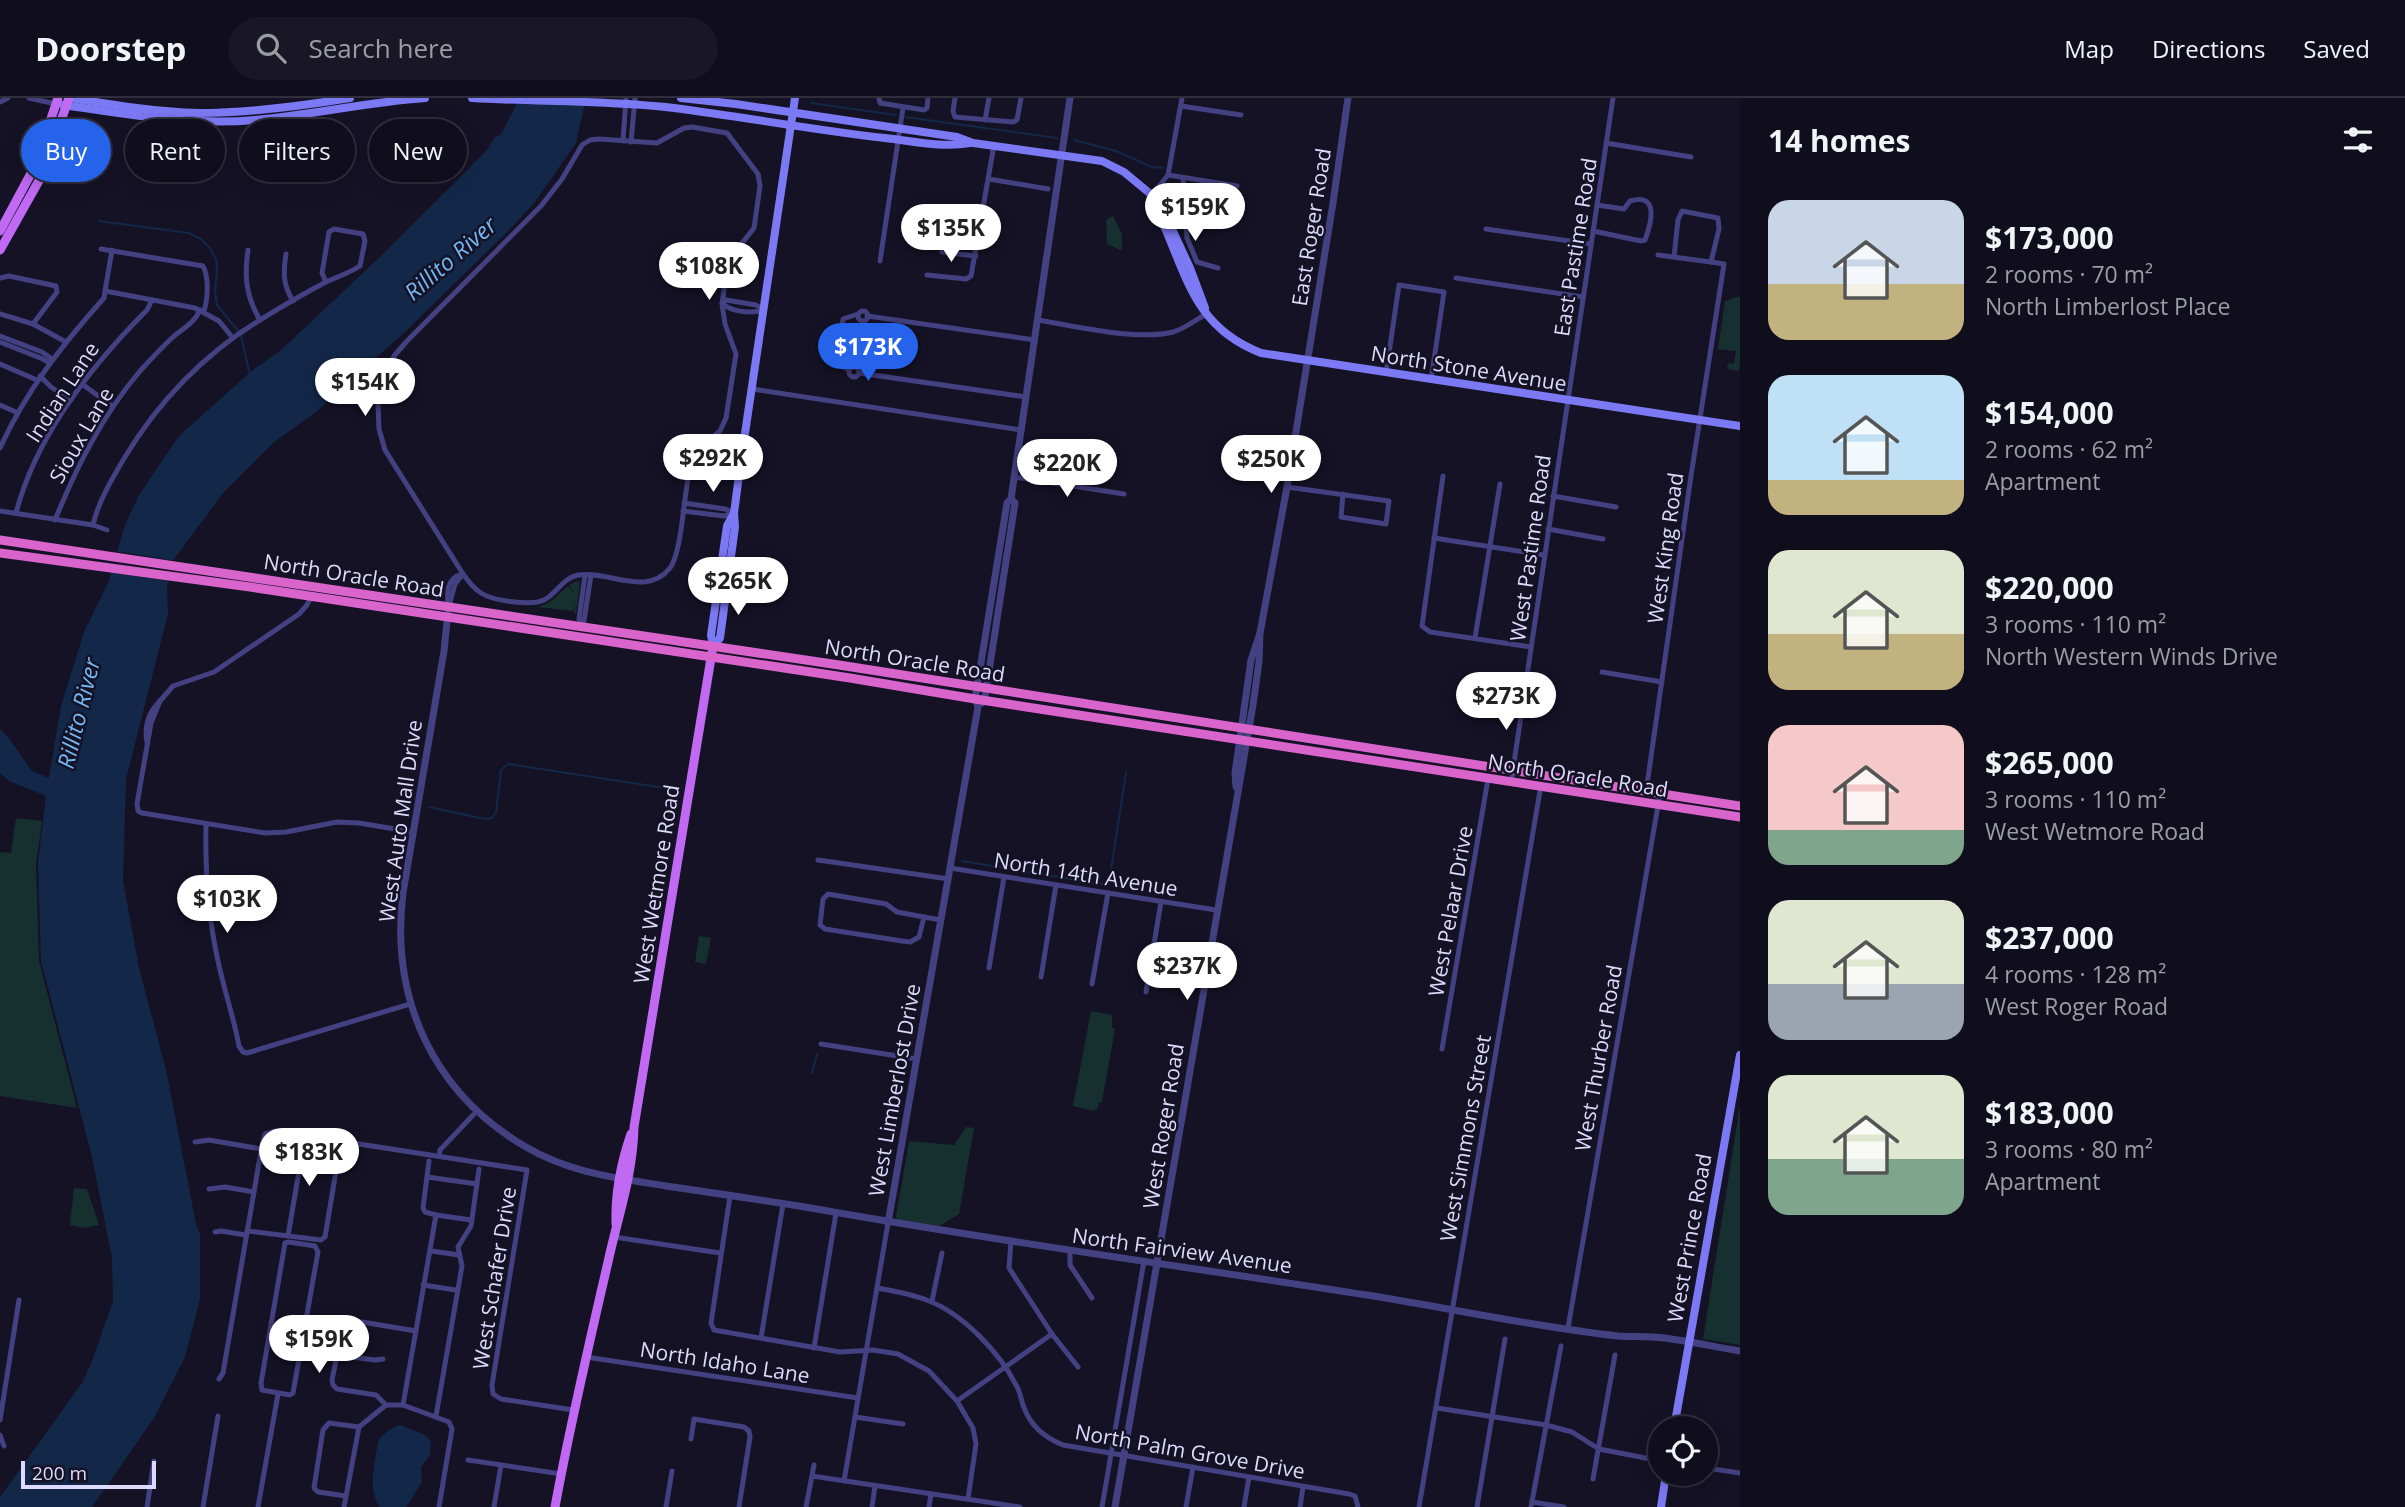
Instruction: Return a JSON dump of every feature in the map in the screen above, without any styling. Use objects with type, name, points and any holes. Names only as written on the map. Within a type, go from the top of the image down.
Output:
[{"type":"highway","name":"North Oracle Road","points":[[0,540],[314,587],[979,702],[1243,739],[1740,817]]},
{"type":"highway","name":"North Oracle Road","points":[[0,553],[311,597],[583,627],[1740,806]]},
{"type":"highway","points":[[69,562],[77,558],[104,561],[109,556]]},
{"type":"highway","points":[[197,580],[200,576],[243,581],[253,578]]},
{"type":"highway","points":[[785,668],[800,665],[844,671],[851,667]]},
{"type":"highway","points":[[850,678],[858,674],[904,680],[912,676]]},
{"type":"highway","points":[[1066,713],[1105,713],[1111,708]]},
{"type":"highway","points":[[1109,719],[1114,714],[1139,717],[1152,714]]},
{"type":"highway","points":[[1378,761],[1380,749]]},
{"type":"main road","points":[[64,101],[200,113],[350,98]]},
{"type":"main road","points":[[64,101],[140,118],[214,122],[255,120],[425,98]]},
{"type":"main road","name":"North Stone Avenue","points":[[472,98],[594,103],[630,101],[899,140],[956,146],[973,143]]},
{"type":"main road","name":"North Stone Avenue","points":[[681,98],[957,137],[973,143],[1102,161],[1124,173],[1159,201],[1170,221],[1206,314],[1220,330],[1241,345],[1261,353],[1740,426]]},
{"type":"main road","name":"West Wetmore Road","points":[[555,1507],[573,1410],[615,1233],[624,1180],[625,1150],[634,1127],[712,646],[720,638],[735,527],[734,513],[795,98]]},
{"type":"main road","points":[[0,231],[35,166],[64,101]]},
{"type":"main road","points":[[0,250],[26,207],[46,166],[64,101]]},
{"type":"main road","name":"West Prince Road","points":[[1676,1416],[1740,1055]]},
{"type":"main road","points":[[1661,1507],[1664,1486]]},
{"type":"street","points":[[0,102],[8,98]]},
{"type":"street","points":[[29,98],[64,101]]},
{"type":"street","points":[[878,99],[880,103],[904,108],[927,108],[929,98]]},
{"type":"street","points":[[955,98],[955,117],[1013,122],[1017,120],[1021,98]]},
{"type":"street","points":[[985,120],[989,98]]},
{"type":"street","name":"West Limberlost Drive","points":[[982,688],[1003,528],[1007,502],[1011,499],[1070,98]]},
{"type":"street","points":[[1151,195],[1168,175],[1182,98]]},
{"type":"street","name":"East Roger Road","points":[[1307,361],[1348,98]]},
{"type":"street","name":"East Pastime Road","points":[[1567,400],[1613,98]]},
{"type":"street","points":[[623,141],[630,101]]},
{"type":"street","points":[[630,101],[631,142]]},
{"type":"street","points":[[1181,106],[1241,115]]},
{"type":"street","points":[[880,261],[904,108]]},
{"type":"street","points":[[689,127],[720,131],[729,135],[759,176],[754,228],[730,257],[722,303],[725,324],[736,354],[726,418],[720,431],[697,450],[692,458],[675,558],[661,576],[641,583],[588,575],[572,577],[546,598],[529,603],[484,595],[473,588],[463,574],[385,450],[377,406],[383,378],[392,360],[407,341],[541,206],[584,144],[599,139],[631,142],[660,142],[689,127]]},
{"type":"street","points":[[1606,143],[1691,157]]},
{"type":"street","points":[[928,275],[967,279],[971,276],[994,145]]},
{"type":"street","points":[[1168,175],[1237,186]]},
{"type":"street","points":[[1183,178],[1187,238],[1197,262],[1217,268]]},
{"type":"street","points":[[989,179],[1048,188]]},
{"type":"street","points":[[1593,231],[1642,241],[1645,240],[1650,227],[1651,207],[1648,202],[1630,201],[1623,209],[1597,205]]},
{"type":"street","points":[[1185,209],[1223,214]]},
{"type":"street","points":[[1658,255],[1711,262],[1718,218],[1682,211],[1678,220],[1674,257]]},
{"type":"street","points":[[976,256],[942,252],[947,216],[982,221]]},
{"type":"street","points":[[93,525],[116,473],[152,418],[190,375],[234,337],[260,320],[326,282],[357,268],[362,261],[365,241],[363,234],[334,229],[328,234],[322,273],[326,282]]},
{"type":"street","points":[[1486,229],[1591,244]]},
{"type":"street","points":[[101,249],[203,266],[206,273],[206,304],[202,311]]},
{"type":"street","points":[[0,447],[50,361],[104,298],[112,250]]},
{"type":"street","points":[[248,250],[245,271],[247,290],[252,307],[260,320]]},
{"type":"street","points":[[286,254],[284,279],[293,301]]},
{"type":"street","name":"West King Road","points":[[1644,803],[1724,264],[1711,262]]},
{"type":"street","points":[[0,278],[9,276],[56,286],[57,292],[33,324]]},
{"type":"street","points":[[1456,278],[1583,297]]},
{"type":"street","points":[[1386,373],[1399,285],[1444,292],[1431,380]]},
{"type":"street","points":[[105,291],[202,311],[219,321],[234,337]]},
{"type":"street","name":"Indian Lane","points":[[16,513],[40,453],[71,400],[113,344],[147,310],[152,300]]},
{"type":"street","points":[[722,303],[726,300],[756,305],[764,310]]},
{"type":"street","name":"Sioux Lane","points":[[55,520],[76,467],[112,406],[141,370],[202,311]]},
{"type":"street","points":[[0,314],[33,324],[66,342]]},
{"type":"street","points":[[1026,397],[859,373],[853,376],[849,370],[837,363],[840,341],[844,319],[858,314],[862,321],[867,316],[1035,340]]},
{"type":"street","points":[[1038,320],[1153,335],[1175,331],[1206,314]]},
{"type":"street","points":[[0,336],[42,352],[50,361]]},
{"type":"street","points":[[0,342],[50,361]]},
{"type":"street","name":"West Roger Road","points":[[1115,1507],[1238,791],[1235,772],[1259,662],[1260,633],[1307,361]]},
{"type":"street","points":[[0,364],[39,378],[71,400]]},
{"type":"street","points":[[82,384],[112,406]]},
{"type":"street","points":[[752,389],[1021,429]]},
{"type":"street","name":"West Pastime Road","points":[[1511,783],[1567,400]]},
{"type":"street","points":[[0,405],[18,413]]},
{"type":"street","points":[[1443,476],[1421,629],[1531,647]]},
{"type":"street","points":[[1014,477],[1124,494]]},
{"type":"street","points":[[1475,638],[1500,484]]},
{"type":"street","points":[[1287,487],[1343,494],[1389,500],[1387,524],[1341,517],[1343,494]]},
{"type":"street","points":[[1553,496],[1616,507]]},
{"type":"street","name":"West Limberlost Drive","points":[[844,1481],[979,702],[1002,592],[1015,503],[1011,499]]},
{"type":"street","points":[[684,503],[725,509],[734,513]]},
{"type":"street","points":[[0,511],[93,525],[107,530]]},
{"type":"street","points":[[683,511],[724,516],[734,513]]},
{"type":"street","points":[[1003,528],[1010,536]]},
{"type":"street","points":[[1548,529],[1604,539]]},
{"type":"street","points":[[1434,538],[1544,555]]},
{"type":"street","name":"West Auto Mall Drive","points":[[463,574],[449,582],[448,612],[401,914],[402,958],[410,1004],[436,1063],[476,1112],[504,1134],[551,1160],[596,1175],[624,1180]]},
{"type":"street","points":[[583,627],[579,619],[588,575]]},
{"type":"street","points":[[995,584],[1002,592]]},
{"type":"street","points":[[314,587],[307,605],[299,614],[214,672],[173,686],[160,701],[154,711],[147,742],[138,811],[206,825],[265,833],[286,832],[337,822],[414,832]]},
{"type":"street","points":[[1602,672],[1661,682]]},
{"type":"street","name":"West Simmons Street","points":[[1419,1507],[1543,775]]},
{"type":"street","name":"West Pelaar Drive","points":[[1442,1049],[1488,779]]},
{"type":"street","name":"West Thurber Road","points":[[1568,1328],[1660,794]]},
{"type":"street","points":[[206,825],[208,908],[218,963],[239,1046],[243,1052],[410,1004]]},
{"type":"street","points":[[818,860],[948,878]]},
{"type":"street","name":"North 14th Avenue","points":[[950,868],[1216,910]]},
{"type":"street","points":[[989,968],[1004,877]]},
{"type":"street","points":[[1041,977],[1056,886]]},
{"type":"street","points":[[1092,984],[1108,892]]},
{"type":"street","points":[[924,917],[919,937],[910,942],[825,929],[820,925],[823,899],[828,894],[886,904],[897,912],[942,920]]},
{"type":"street","points":[[1146,992],[1161,901]]},
{"type":"street","points":[[821,1044],[917,1059]]},
{"type":"street","points":[[219,1379],[223,1373],[261,1149],[268,1132],[439,1156],[440,1150],[476,1112]]},
{"type":"street","points":[[288,1236],[305,1136]]},
{"type":"street","points":[[195,1142],[209,1140],[261,1149]]},
{"type":"street","points":[[215,1232],[321,1240],[324,1237],[341,1142]]},
{"type":"street","name":"West Schafer Drive","points":[[439,1156],[527,1170],[491,1395],[501,1399],[573,1410]]},
{"type":"street","points":[[429,1161],[423,1208],[425,1212],[471,1220]]},
{"type":"street","points":[[436,1416],[462,1266],[459,1243],[469,1230],[479,1169]]},
{"type":"street","points":[[427,1177],[477,1184]]},
{"type":"street","name":"North Fairview Avenue","points":[[624,1180],[1365,1295],[1452,1311],[1619,1336],[1662,1338],[1740,1351]]},
{"type":"street","points":[[209,1189],[225,1187],[254,1192]]},
{"type":"street","points":[[730,1196],[711,1323],[714,1330],[814,1349],[840,1352],[867,1350],[898,1354],[929,1371],[957,1401],[973,1428],[975,1444],[968,1499]]},
{"type":"street","points":[[761,1338],[783,1203]]},
{"type":"street","points":[[814,1349],[836,1213]]},
{"type":"street","points":[[403,1405],[436,1215]]},
{"type":"street","points":[[615,1233],[720,1253]]},
{"type":"street","points":[[285,1242],[316,1246],[318,1252],[293,1393],[278,1394],[262,1390],[261,1382],[285,1242]]},
{"type":"street","points":[[1011,1242],[1009,1268],[1052,1334],[1078,1367]]},
{"type":"street","points":[[431,1251],[459,1255]]},
{"type":"street","points":[[1070,1251],[1070,1265],[1092,1298]]},
{"type":"street","points":[[932,1301],[943,1253]]},
{"type":"street","points":[[1102,1507],[1144,1261]]},
{"type":"street","points":[[424,1285],[456,1290]]},
{"type":"street","points":[[877,1288],[932,1301],[980,1336],[1017,1386],[1024,1410],[1039,1431],[1033,1438]]},
{"type":"street","points":[[0,1420],[19,1300]]},
{"type":"street","points":[[386,1405],[376,1395],[337,1389],[333,1385],[341,1326],[350,1320],[416,1331]]},
{"type":"street","points":[[957,1401],[1052,1334]]},
{"type":"street","points":[[1477,1507],[1505,1339]]},
{"type":"street","points":[[1561,1346],[1532,1504],[1564,1507]]},
{"type":"street","points":[[336,1355],[383,1359]]},
{"type":"street","points":[[1593,1479],[1615,1355]]},
{"type":"street","name":"North Idaho Lane","points":[[586,1357],[858,1398]]},
{"type":"street","points":[[0,1374],[7,1375]]},
{"type":"street","points":[[258,1507],[278,1394]]},
{"type":"street","points":[[344,1507],[359,1427],[386,1405],[403,1405],[449,1422],[452,1429],[439,1507]]},
{"type":"street","points":[[1437,1408],[1546,1425],[1572,1432],[1599,1449],[1648,1458]]},
{"type":"street","points":[[202,1507],[218,1416]]},
{"type":"street","points":[[855,1417],[903,1424]]},
{"type":"street","points":[[691,1439],[694,1419],[744,1427],[749,1431],[739,1507]]},
{"type":"street","points":[[346,1496],[318,1492],[314,1488],[323,1430],[329,1423],[359,1427]]},
{"type":"street","name":"North Palm Grove Drive","points":[[1039,1431],[1063,1445],[1358,1496],[1357,1507]]},
{"type":"street","points":[[0,1435],[4,1446]]},
{"type":"street","points":[[468,1460],[561,1474]]},
{"type":"street","points":[[147,1507],[154,1461]]},
{"type":"street","points":[[494,1507],[502,1465]]},
{"type":"street","points":[[807,1507],[814,1465]]},
{"type":"street","points":[[1186,1507],[1193,1467]]},
{"type":"street","points":[[1718,1470],[1740,1473]]},
{"type":"street","points":[[666,1507],[672,1471]]},
{"type":"street","points":[[812,1476],[968,1499],[988,1505],[1020,1507]]},
{"type":"street","points":[[1244,1507],[1249,1477]]},
{"type":"street","points":[[872,1507],[875,1486]]},
{"type":"street","points":[[1300,1507],[1303,1487]]},
{"type":"street","points":[[929,1507],[931,1494]]},
{"type":"green space","points":[[1113,216],[1122,234],[1120,250],[1107,244],[1106,220]]},
{"type":"green space","points":[[1740,296],[1739,371],[1727,369],[1728,363],[1734,364],[1736,351],[1718,349],[1725,301]]},
{"type":"green space","points":[[580,582],[576,614],[575,600],[573,611],[538,607],[550,602],[568,586],[576,595],[569,585]]},
{"type":"green space","points":[[16,818],[42,821],[36,864],[39,961],[77,1108],[0,1096],[0,852],[11,853]]},
{"type":"green space","points":[[699,936],[711,938],[706,964],[695,962]]},
{"type":"green space","points":[[1091,1011],[1112,1015],[1112,1028],[1115,1029],[1102,1102],[1099,1102],[1094,1111],[1073,1106]]},
{"type":"green space","points":[[1740,1105],[1740,1345],[1703,1339]]},
{"type":"green space","points":[[966,1127],[974,1128],[959,1214],[939,1226],[898,1220],[896,1217],[909,1141],[954,1145]]},
{"type":"green space","points":[[74,1188],[87,1189],[99,1225],[84,1228],[70,1225]]},
{"type":"water","name":"Rillito River","points":[[520,98],[586,98],[576,143],[534,203],[408,329],[317,411],[273,443],[224,492],[174,559],[167,587],[168,614],[126,779],[123,881],[139,968],[166,1070],[200,1234],[200,1299],[185,1357],[154,1418],[92,1507],[0,1507],[0,1497],[82,1383],[113,1301],[112,1258],[92,1157],[41,961],[38,863],[46,796],[9,781],[0,773],[0,729],[32,771],[49,778],[61,706],[84,632],[108,583],[125,525],[139,495],[179,436],[254,369],[281,350],[455,182],[467,182],[467,170],[488,149],[494,138],[501,134]]},
{"type":"water","points":[[400,1425],[425,1435],[431,1441],[430,1455],[421,1467],[422,1482],[406,1507],[380,1507],[373,1484],[378,1442],[381,1436]]},
{"type":"pier","points":[[115,551],[177,561],[171,581],[108,572]]},
{"type":"waterway","points":[[811,103],[896,115]]},
{"type":"waterway","points":[[905,117],[1057,138]]},
{"type":"waterway","points":[[1074,140],[1116,151],[1152,167],[1163,168]]},
{"type":"waterway","points":[[99,221],[189,233],[201,239],[216,259],[217,305],[238,331]]},
{"type":"waterway","points":[[241,336],[250,375]]},
{"type":"waterway","points":[[429,807],[485,819],[492,818],[496,812],[501,770],[508,764],[678,790]]},
{"type":"waterway","points":[[962,861],[1106,883],[1110,877],[1126,772]]},
{"type":"waterway","points":[[812,1073],[817,1054]]}]
